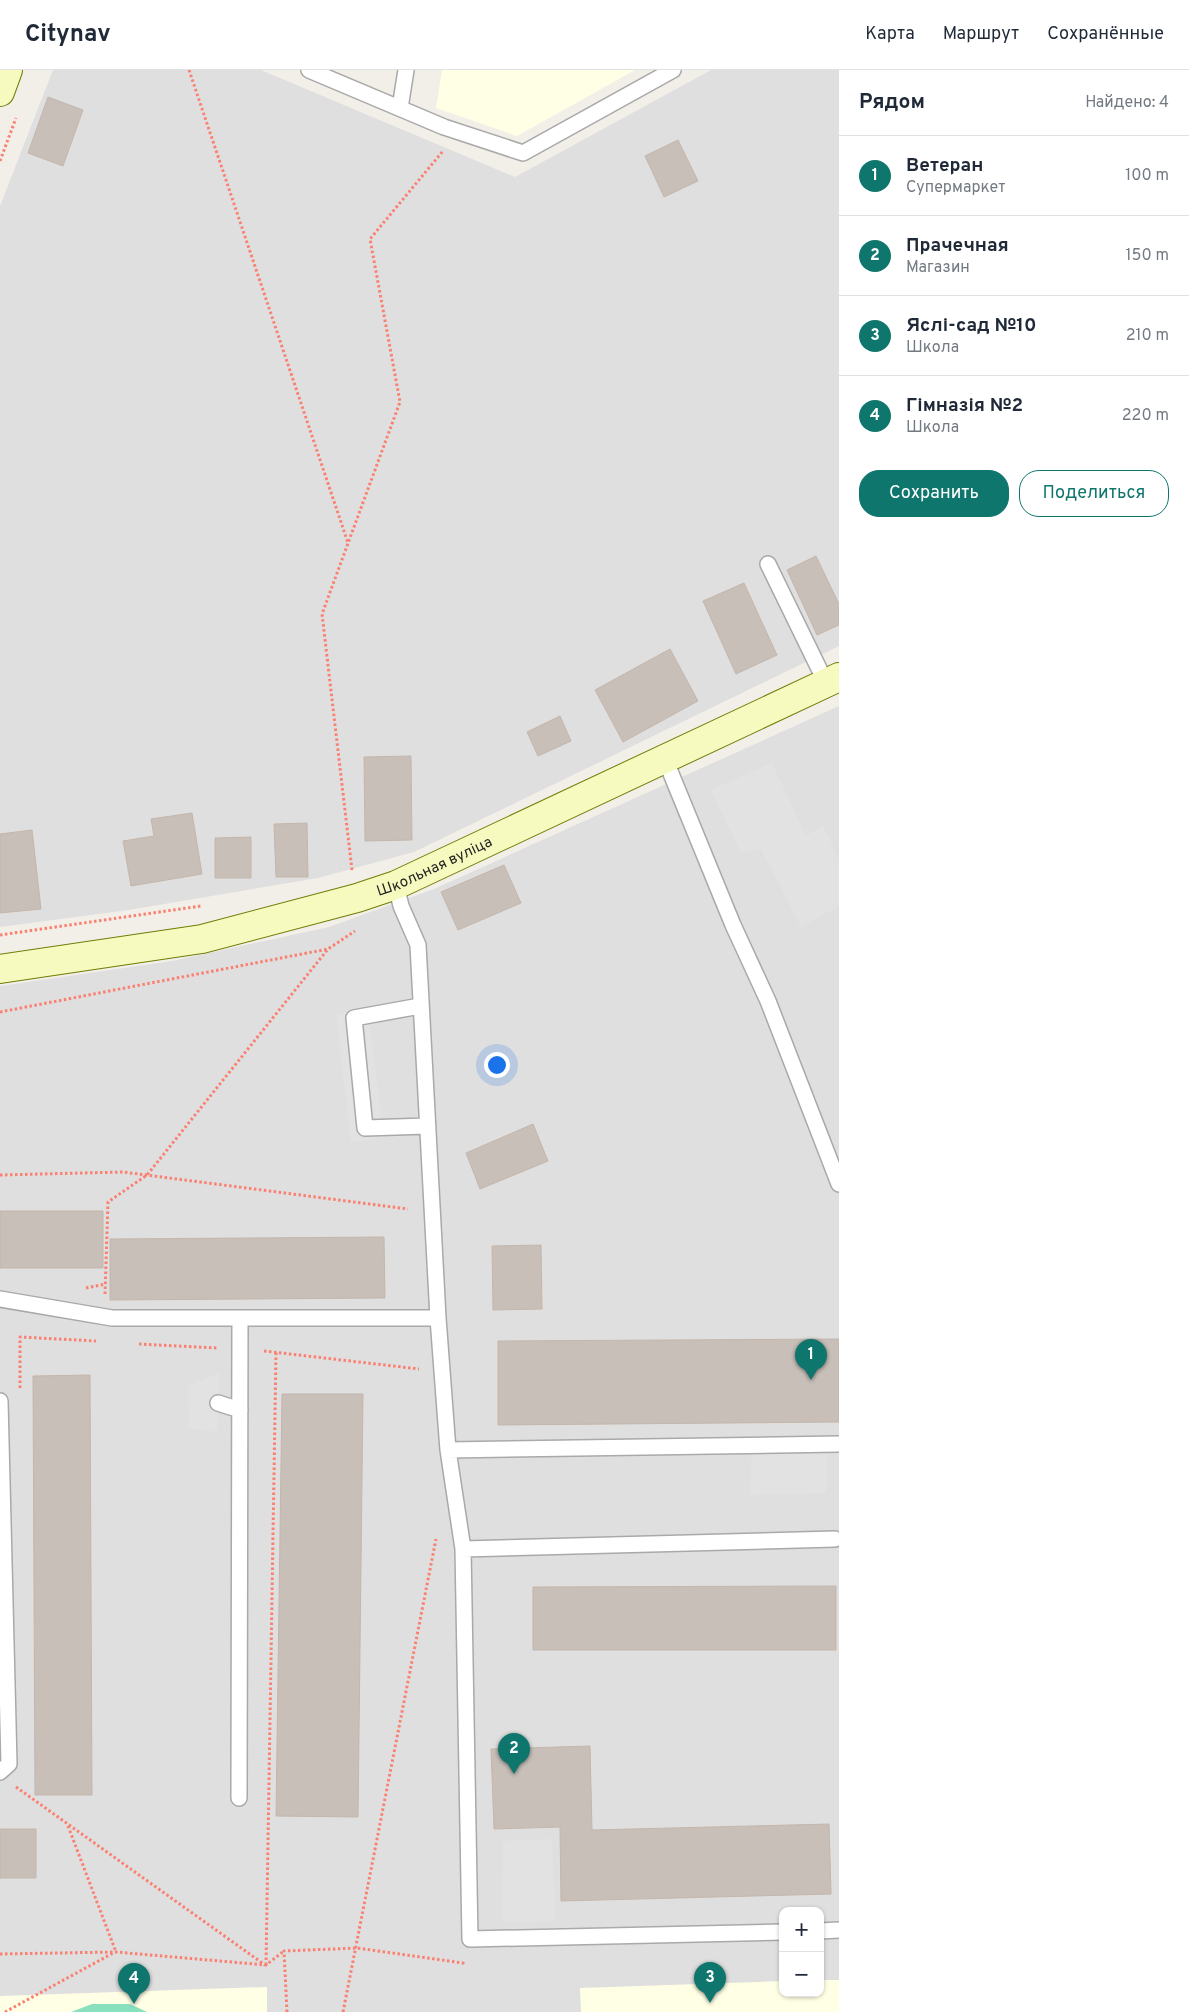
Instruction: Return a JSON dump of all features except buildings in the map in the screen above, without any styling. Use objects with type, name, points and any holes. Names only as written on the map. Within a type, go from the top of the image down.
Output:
[{"type":"street","points":[[0,92],[8,70]]},
{"type":"street","name":"Школьная вуліца","points":[[0,969],[202,939],[357,898],[396,885],[832,680]]},
{"type":"lane","points":[[309,70],[459,132],[523,153],[673,70]]},
{"type":"lane","points":[[400,108],[406,70]]},
{"type":"lane","points":[[768,564],[832,680]]},
{"type":"lane","points":[[665,759],[733,925],[768,1001],[839,1184]]},
{"type":"lane","points":[[396,885],[401,906],[418,945],[438,1318],[448,1450],[463,1549],[470,1939],[779,1932]]},
{"type":"lane","points":[[420,1006],[354,1018],[364,1128],[428,1126]]},
{"type":"lane","points":[[0,1299],[112,1318],[438,1318]]},
{"type":"lane","points":[[239,1798],[240,1318]]},
{"type":"lane","points":[[0,1402],[3,1668],[9,1764],[0,1772]]},
{"type":"lane","points":[[218,1403],[240,1410]]},
{"type":"lane","points":[[448,1450],[839,1444]]},
{"type":"lane","points":[[463,1549],[835,1539]]},
{"type":"lane","points":[[824,1931],[839,1930]]},
{"type":"path","points":[[189,70],[348,543]]},
{"type":"path","points":[[352,877],[322,614],[400,402],[370,239],[459,132]]},
{"type":"path","points":[[88,1288],[106,1284],[108,1202],[147,1175],[328,949]]},
{"type":"path","points":[[0,1175],[122,1172],[414,1210]]},
{"type":"path","points":[[266,1965],[276,1352]]},
{"type":"path","points":[[343,2012],[438,1531]]},
{"type":"path","points":[[20,1791],[266,1965]]},
{"type":"path","points":[[68,1825],[116,1952]]},
{"type":"path","points":[[0,1954],[116,1952],[266,1965],[284,1951],[357,1948],[463,1963],[470,1939]]},
{"type":"path","points":[[284,1951],[286,2012]]},
{"type":"path","points":[[5,2012],[116,1952]]},
{"type":"shaded area","points":[[53,70],[261,70],[515,177],[711,70],[839,70],[839,646],[414,852],[318,878],[129,910],[0,927],[0,206]]},
{"type":"shaded area","points":[[442,70],[635,70],[517,136],[436,108]]},
{"type":"shaded area","points":[[839,706],[839,2012],[0,2012],[0,986],[172,961],[329,927],[434,889]]},
{"type":"shaded area","points":[[772,763],[806,836],[823,825],[839,860],[839,906],[801,927],[761,849],[741,853],[711,790]]},
{"type":"shaded area","points":[[368,1010],[384,1138],[351,1142],[336,1014]]},
{"type":"shaded area","points":[[219,1373],[217,1432],[189,1428],[188,1386]]},
{"type":"shaded area","points":[[828,1444],[826,1493],[750,1495],[752,1445]]},
{"type":"shaded area","points":[[552,1839],[555,1921],[502,1922],[503,1841]]},
{"type":"shaded area","points":[[824,1980],[839,1980],[839,2012],[581,2012],[580,1988],[779,1981],[779,1997],[824,1997]]},
{"type":"shaded area","points":[[267,1987],[267,2012],[0,2012],[0,1996]]},
{"type":"green space","points":[[92,2004],[130,2004],[147,2012],[71,2012]]},
{"type":"place","name":"Ветеран","points":[[811,1380]]},
{"type":"place","name":"Прачечная","points":[[514,1774]]},
{"type":"place","name":"Яслі-сад №10","points":[[710,2003]]},
{"type":"place","name":"Гімназія №2","points":[[134,2004]]}]
